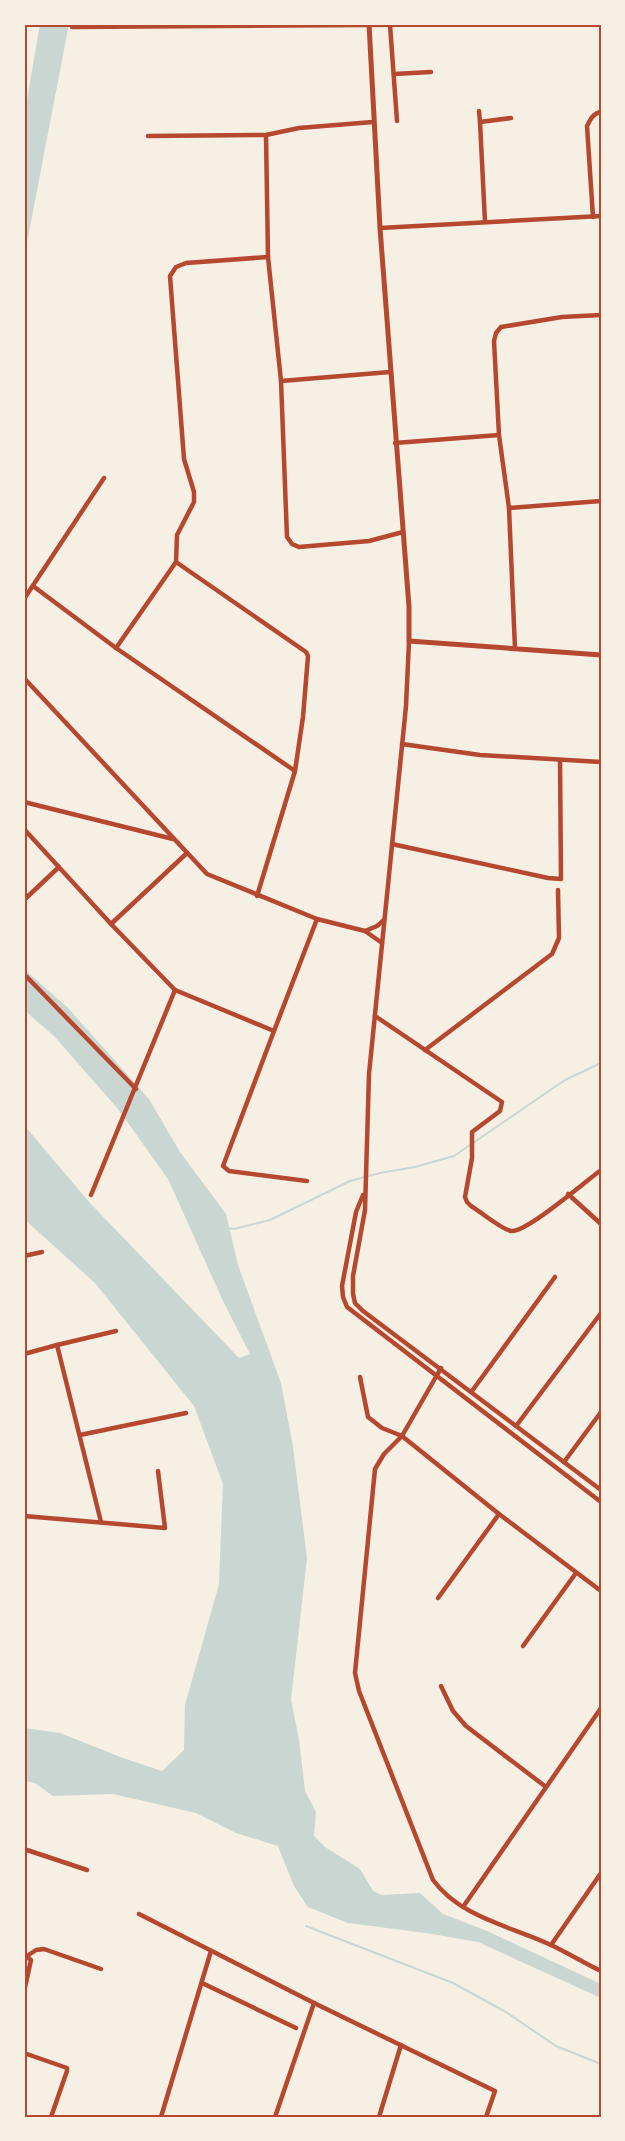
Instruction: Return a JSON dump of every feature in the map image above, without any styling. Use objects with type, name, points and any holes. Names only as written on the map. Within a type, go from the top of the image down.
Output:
[{"type":"street","points":[[369,24],[380,228],[409,607],[409,641],[402,744],[369,1085],[365,1210],[352,1276],[353,1294],[363,1311],[601,1490]]},
{"type":"street","points":[[72,27],[517,24]]},
{"type":"street","points":[[390,25],[397,121]]},
{"type":"street","points":[[394,74],[431,72]]},
{"type":"street","points":[[479,111],[485,222]]},
{"type":"street","points":[[593,217],[587,126],[597,112],[601,112]]},
{"type":"street","points":[[480,123],[512,118]]},
{"type":"street","points":[[148,136],[266,135],[299,128],[374,122]]},
{"type":"street","points":[[266,135],[268,257],[281,381],[287,537],[292,544],[299,547],[369,541],[403,532]]},
{"type":"street","points":[[380,228],[601,216]]},
{"type":"street","points":[[116,648],[176,562],[177,535],[194,502],[194,492],[184,459],[170,276],[176,267],[186,263],[268,257]]},
{"type":"street","points":[[515,649],[509,508],[499,435],[494,341],[496,333],[501,327],[562,316],[601,315]]},
{"type":"street","points":[[281,381],[390,372]]},
{"type":"street","points":[[395,443],[499,435]]},
{"type":"street","points":[[24,599],[104,478]]},
{"type":"street","points":[[509,508],[601,501]]},
{"type":"street","points":[[176,562],[306,652],[308,656],[303,717],[295,771],[257,896]]},
{"type":"street","points":[[33,586],[116,648],[295,771]]},
{"type":"street","points":[[409,641],[601,655]]},
{"type":"street","points":[[24,678],[186,853],[211,876],[318,919],[365,931],[381,943]]},
{"type":"street","points":[[402,744],[480,755],[601,762]]},
{"type":"street","points":[[392,844],[561,879],[560,760]]},
{"type":"street","points":[[24,802],[174,840]]},
{"type":"street","points":[[24,829],[175,990],[274,1031]]},
{"type":"street","points":[[111,924],[186,853]]},
{"type":"street","points":[[24,900],[59,867]]},
{"type":"street","points":[[425,1050],[552,954],[559,938],[558,890]]},
{"type":"street","points":[[307,1181],[229,1171],[223,1166],[318,919]]},
{"type":"street","points":[[365,931],[384,920]]},
{"type":"street","points":[[24,974],[136,1089]]},
{"type":"street","points":[[91,1195],[175,990]]},
{"type":"street","points":[[375,1016],[502,1102],[500,1111],[474,1128],[471,1134],[472,1150],[465,1197],[467,1202],[506,1228],[518,1230],[526,1227],[601,1170]]},
{"type":"street","points":[[364,1194],[356,1212],[342,1286],[347,1307],[601,1502]]},
{"type":"street","points":[[568,1194],[601,1224]]},
{"type":"street","points":[[24,1256],[42,1252]]},
{"type":"street","points":[[472,1391],[555,1277]]},
{"type":"street","points":[[516,1426],[601,1312]]},
{"type":"street","points":[[24,1354],[116,1331]]},
{"type":"street","points":[[57,1345],[101,1522]]},
{"type":"street","points":[[441,1368],[402,1436],[384,1454],[375,1469],[355,1673],[359,1691],[433,1880],[442,1891],[472,1912],[551,1945],[601,1971]]},
{"type":"street","points":[[360,1377],[368,1417],[382,1428],[402,1436],[499,1514],[601,1591]]},
{"type":"street","points":[[564,1462],[601,1412]]},
{"type":"street","points":[[80,1435],[186,1413]]},
{"type":"street","points":[[24,1516],[165,1528],[158,1472]]},
{"type":"street","points":[[438,1598],[499,1514]]},
{"type":"street","points":[[523,1646],[576,1573]]},
{"type":"street","points":[[441,1686],[453,1711],[466,1726],[546,1787]]},
{"type":"street","points":[[463,1907],[601,1708]]},
{"type":"street","points":[[24,1849],[87,1870]]},
{"type":"street","points":[[551,1945],[601,1873]]},
{"type":"street","points":[[139,1914],[495,2091],[486,2117]]},
{"type":"street","points":[[24,1992],[31,1960],[26,1955],[36,1950],[44,1949],[101,1970]]},
{"type":"street","points":[[161,2117],[212,1951]]},
{"type":"street","points":[[202,1983],[296,2028]]},
{"type":"street","points":[[275,2117],[314,2003]]},
{"type":"street","points":[[379,2117],[401,2045]]},
{"type":"street","points":[[24,2053],[67,2068],[51,2117]]},
{"type":"shaded area","points":[[40,24],[69,24],[24,258],[24,117]]},
{"type":"shaded area","points":[[24,969],[68,1008],[149,1099],[180,1152],[226,1214],[238,1265],[281,1383],[293,1447],[307,1558],[291,1700],[299,1740],[305,1791],[316,1812],[314,1836],[325,1847],[360,1869],[373,1891],[382,1895],[420,1893],[443,1914],[487,1931],[601,1984],[601,1998],[478,1942],[348,1923],[308,1907],[294,1886],[278,1846],[236,1833],[196,1813],[113,1794],[53,1796],[35,1783],[24,1781],[24,1728],[60,1733],[162,1771],[184,1750],[185,1705],[219,1584],[223,1484],[194,1406],[95,1283],[24,1219],[24,1125],[90,1203],[239,1358],[250,1354],[223,1301],[168,1179],[118,1109],[54,1036],[24,1010]]},
{"type":"waterway","points":[[227,1228],[234,1229],[270,1220],[350,1181],[454,1156],[565,1080],[601,1063]]},
{"type":"waterway","points":[[306,1926],[453,1983],[506,2012],[556,2046],[601,2064]]}]
